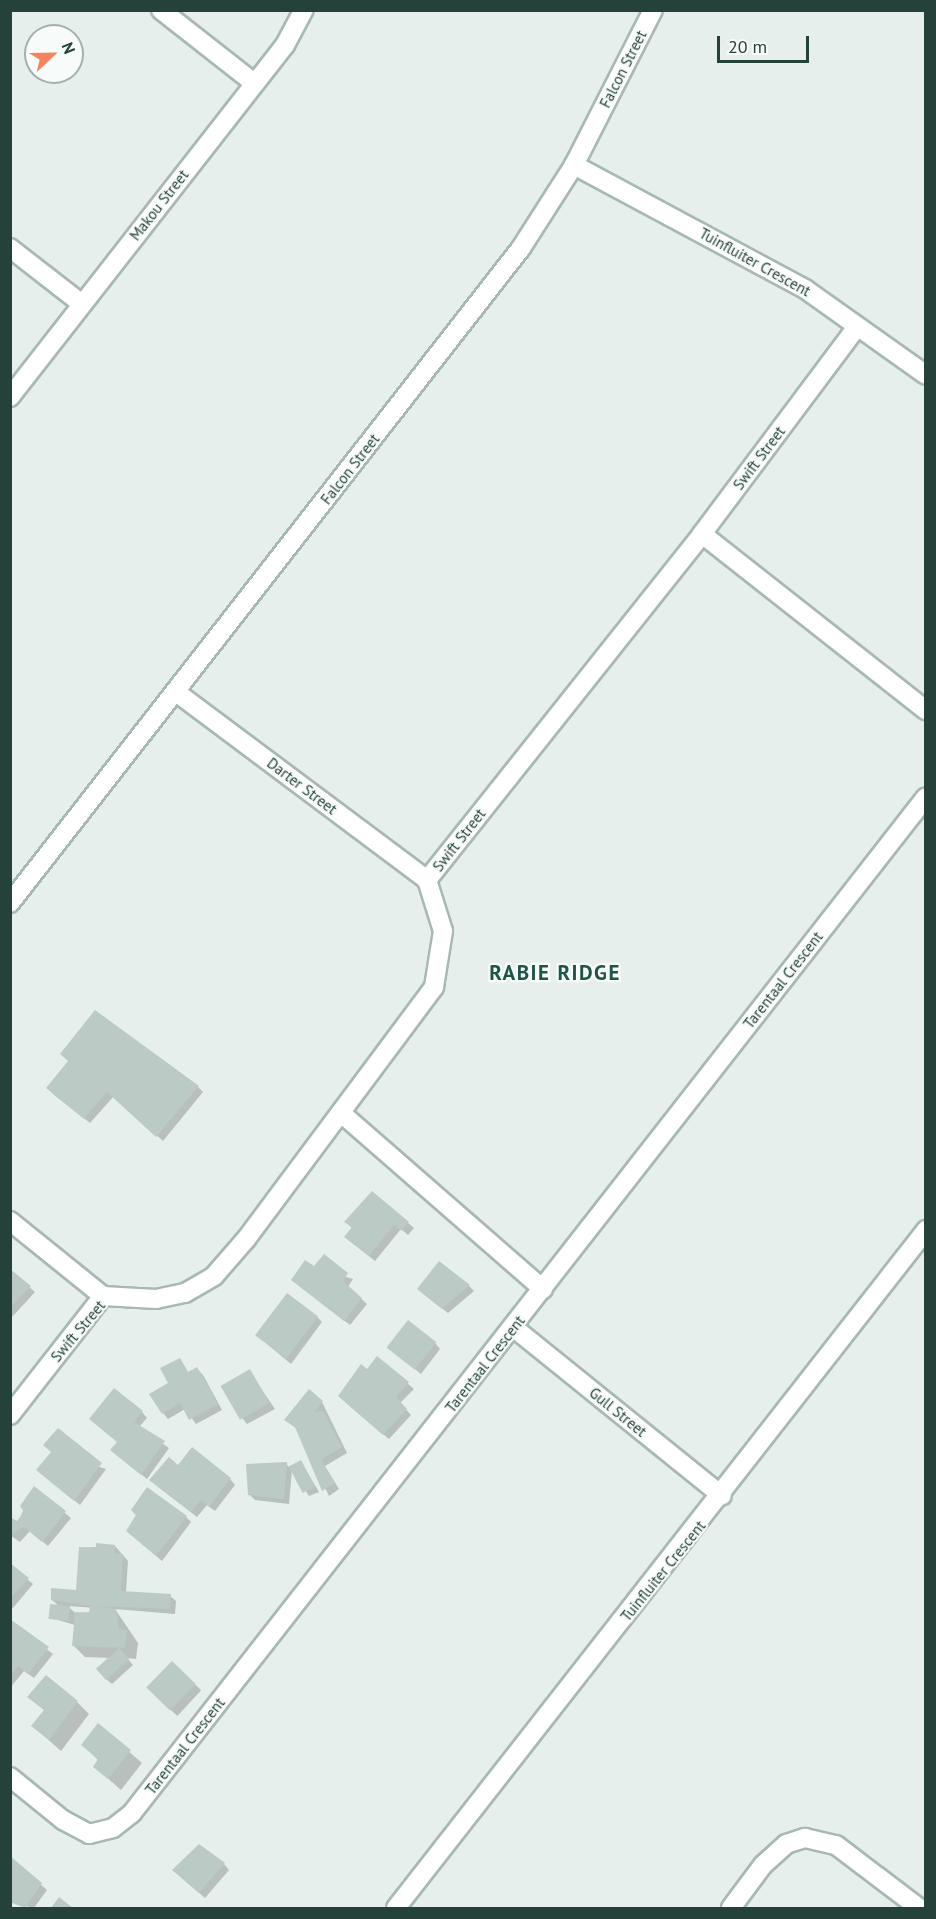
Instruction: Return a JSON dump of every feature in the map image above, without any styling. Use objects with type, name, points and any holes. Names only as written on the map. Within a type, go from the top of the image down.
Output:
[{"type":"street","points":[[161,10],[254,83]]},
{"type":"street","name":"Makou Street","points":[[10,397],[254,83],[304,10]]},
{"type":"street","name":"Falcon Street","points":[[10,903],[521,248],[574,165],[653,10]]},
{"type":"street","name":"Tuinfluiter Crescent","points":[[574,165],[757,261],[926,375]]},
{"type":"street","points":[[10,248],[82,304]]},
{"type":"street","name":"Swift Street","points":[[10,1415],[103,1296],[167,1298],[214,1276],[341,1113],[423,1005],[440,973],[443,931],[428,880],[702,534],[857,327]]},
{"type":"street","points":[[702,534],[926,710]]},
{"type":"street","name":"Darter Street","points":[[176,692],[428,880]]},
{"type":"street","name":"Tarentaal Crescent","points":[[10,1777],[80,1831],[103,1832],[122,1822],[513,1328],[926,797]]},
{"type":"street","points":[[341,1113],[543,1289]]},
{"type":"street","points":[[10,1221],[103,1296]]},
{"type":"street","name":"Tuinfluiter Crescent","points":[[396,1908],[723,1496],[926,1230]]},
{"type":"street","name":"Gull Street","points":[[513,1328],[723,1496]]},
{"type":"street","points":[[732,1908],[763,1865],[786,1844],[805,1838],[836,1845],[919,1908]]},
{"type":"building","points":[[95,1010],[199,1086],[156,1137],[107,1092],[84,1119],[46,1088],[68,1061],[60,1054]]},
{"type":"building","points":[[372,1191],[409,1222],[402,1231],[394,1225],[369,1256],[344,1237],[352,1227],[344,1222]]},
{"type":"building","points":[[324,1254],[348,1273],[343,1281],[362,1298],[344,1321],[291,1280],[305,1260],[314,1266]]},
{"type":"building","points":[[439,1261],[470,1285],[442,1309],[417,1289]]},
{"type":"building","points":[[10,1269],[31,1286],[10,1308]]},
{"type":"building","points":[[287,1293],[318,1316],[286,1359],[255,1335]]},
{"type":"building","points":[[408,1320],[436,1342],[415,1370],[386,1348]]},
{"type":"building","points":[[377,1356],[409,1382],[396,1397],[407,1409],[383,1435],[338,1396],[361,1364],[367,1369]]},
{"type":"building","points":[[180,1358],[188,1372],[197,1367],[218,1404],[189,1420],[180,1403],[162,1414],[149,1394],[168,1383],[160,1368]]},
{"type":"building","points":[[250,1369],[270,1403],[240,1420],[221,1386]]},
{"type":"building","points":[[114,1388],[143,1411],[134,1422],[165,1441],[141,1475],[110,1450],[117,1442],[89,1419]]},
{"type":"building","points":[[309,1389],[323,1401],[315,1412],[323,1411],[342,1447],[321,1460],[335,1483],[322,1491],[295,1427],[284,1420]]},
{"type":"building","points":[[58,1428],[102,1463],[74,1501],[36,1470],[51,1452],[43,1445]]},
{"type":"building","points":[[192,1447],[231,1478],[209,1507],[201,1500],[191,1512],[149,1480],[169,1457],[178,1465]]},
{"type":"building","points":[[301,1460],[315,1486],[303,1493],[289,1467]]},
{"type":"building","points":[[287,1462],[284,1499],[248,1495],[246,1464]]},
{"type":"building","points":[[34,1486],[66,1511],[42,1542],[24,1527],[10,1535],[10,1517],[17,1521],[24,1512],[20,1506]]},
{"type":"building","points":[[147,1487],[187,1516],[156,1556],[126,1531],[136,1515],[131,1510]]},
{"type":"building","points":[[96,1543],[115,1545],[115,1554],[123,1554],[121,1591],[171,1594],[170,1609],[97,1606],[116,1609],[119,1629],[127,1630],[125,1648],[72,1646],[75,1612],[89,1613],[90,1606],[51,1600],[51,1588],[76,1590],[79,1547],[96,1548]]},
{"type":"building","points":[[10,1563],[29,1578],[10,1599]]},
{"type":"building","points":[[50,1604],[70,1606],[68,1621],[48,1619]]},
{"type":"building","points":[[10,1619],[49,1647],[28,1674],[18,1666],[10,1676]]},
{"type":"building","points":[[119,1648],[129,1659],[106,1680],[96,1669]]},
{"type":"building","points":[[172,1661],[196,1684],[170,1711],[146,1688]]},
{"type":"building","points":[[46,1675],[78,1701],[49,1740],[31,1726],[44,1710],[27,1697]]},
{"type":"building","points":[[98,1723],[131,1750],[108,1779],[93,1767],[98,1759],[81,1745]]},
{"type":"building","points":[[199,1844],[225,1863],[199,1893],[172,1870]]},
{"type":"building","points":[[10,1856],[42,1883],[25,1908],[10,1902]]},
{"type":"building","points":[[59,1897],[73,1908],[51,1908]]},
{"type":"district","name":"RABIE RIDGE","points":[[555,973]]}]
